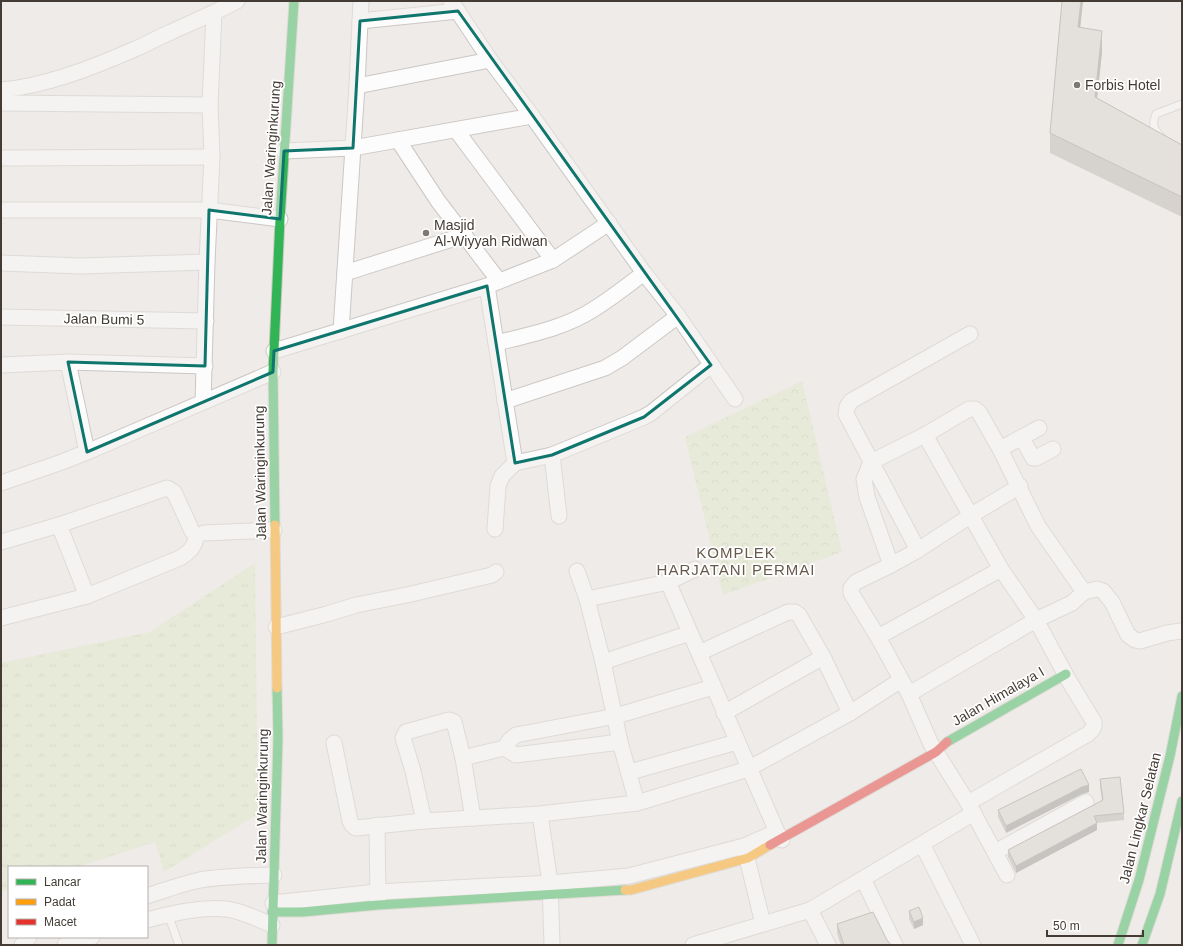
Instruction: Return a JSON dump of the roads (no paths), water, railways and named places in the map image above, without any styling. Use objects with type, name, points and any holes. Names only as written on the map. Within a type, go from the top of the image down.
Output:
[{"type":"main road","name":"Jalan Waringinkurung","points":[[272,945],[278,738],[273,372],[280,219],[294,1]]},
{"type":"main road","name":"Jalan Himalaya I","points":[[937,746],[1066,674]]},
{"type":"main road","name":"Jalan Lingkar Selatan","points":[[1118,945],[1140,880],[1170,756],[1182,696]]},
{"type":"main road","points":[[1170,756],[1182,758]]},
{"type":"main road","points":[[1142,945],[1160,894],[1181,807]]},
{"type":"street","points":[[1,90],[26,87],[61,77],[135,49],[237,1]]},
{"type":"street","points":[[341,331],[361,1]]},
{"type":"street","points":[[360,21],[454,6],[490,60],[532,116],[644,273],[678,316],[735,398]]},
{"type":"street","points":[[204,402],[207,262],[212,157],[210,105],[214,13]]},
{"type":"street","points":[[357,86],[490,60]]},
{"type":"street","points":[[1,103],[210,105]]},
{"type":"street","points":[[284,151],[353,148],[532,116]]},
{"type":"street","points":[[456,130],[553,260]]},
{"type":"street","points":[[398,140],[438,201],[465,235],[493,284],[496,343],[515,463]]},
{"type":"street","points":[[1,158],[212,157]]},
{"type":"street","points":[[1,210],[210,210],[280,219]]},
{"type":"street","points":[[274,351],[493,284],[553,260],[609,223]]},
{"type":"street","points":[[345,273],[465,235]]},
{"type":"street","points":[[1,263],[80,266],[207,262]]},
{"type":"street","points":[[496,343],[535,333],[573,320],[594,310],[644,273]]},
{"type":"street","points":[[505,401],[605,368],[622,358],[678,316]]},
{"type":"street","name":"Jalan Bumi 5","points":[[1,317],[206,321]]},
{"type":"street","points":[[918,550],[846,414],[847,407],[851,401],[970,334]]},
{"type":"street","points":[[1,365],[68,362],[204,366]]},
{"type":"street","points":[[68,362],[88,452]]},
{"type":"street","points":[[495,529],[498,486],[502,476],[515,463],[552,455],[644,418],[711,365]]},
{"type":"street","points":[[1,483],[88,452],[273,372]]},
{"type":"street","points":[[891,565],[867,497],[864,479],[871,462],[925,435],[970,409],[975,409],[979,412],[1020,486],[1038,526],[1084,592]]},
{"type":"street","points":[[1000,449],[1039,428]]},
{"type":"street","points":[[693,945],[810,910],[922,844],[971,808],[1088,734],[1094,728],[1094,722],[1036,620],[1001,569],[925,435]]},
{"type":"street","points":[[1022,438],[1033,458],[1054,449]]},
{"type":"street","points":[[552,455],[559,516]]},
{"type":"street","points":[[1007,875],[878,637],[851,593],[851,588],[856,582],[918,550],[1020,486]]},
{"type":"street","points":[[1,542],[167,488],[174,492],[198,534],[194,546],[189,552],[180,558],[87,596],[1,618]]},
{"type":"street","points":[[59,524],[87,596]]},
{"type":"street","points":[[198,534],[274,530]]},
{"type":"street","points":[[587,599],[668,582],[695,569]]},
{"type":"street","points":[[878,637],[1001,569]]},
{"type":"street","points":[[577,571],[587,599],[616,716],[620,742],[630,772],[637,803]]},
{"type":"street","points":[[276,627],[356,605],[492,575],[496,572]]},
{"type":"street","points":[[668,582],[748,769],[779,836]]},
{"type":"street","points":[[909,694],[1036,620],[1072,603],[1084,592],[1097,589],[1103,591],[1112,602],[1128,635],[1135,640],[1140,641],[1167,633],[1181,631]]},
{"type":"street","points":[[698,653],[788,612],[795,612],[799,615],[823,657],[850,713]]},
{"type":"street","points":[[603,662],[690,634]]},
{"type":"street","points":[[724,713],[823,657]]},
{"type":"street","points":[[334,743],[350,821],[356,828],[424,821],[540,814],[637,803],[748,769],[850,713],[901,680]]},
{"type":"street","points":[[463,758],[504,748],[516,735],[616,716],[713,687]]},
{"type":"street","points":[[424,821],[413,771],[403,738],[406,732],[449,720],[454,722],[463,758],[473,818]]},
{"type":"street","points":[[504,748],[516,755],[620,742]]},
{"type":"street","points":[[630,772],[737,742]]},
{"type":"street","points":[[148,920],[168,914],[197,909],[227,909],[247,914],[272,913],[378,898],[550,888],[629,876],[746,852],[779,836],[937,746]]},
{"type":"street","points":[[995,852],[1086,802]]},
{"type":"street","points":[[540,814],[550,888],[552,945]]},
{"type":"street","points":[[377,826],[378,898]]},
{"type":"street","points":[[922,844],[973,945]]},
{"type":"street","points":[[746,852],[763,924]]},
{"type":"street","points":[[148,896],[200,880],[222,877],[274,875]]},
{"type":"street","points":[[863,878],[895,945]]},
{"type":"street","points":[[810,910],[828,945]]},
{"type":"street","points":[[65,945],[89,938]]},
{"type":"lane","points":[[1170,143],[1162,138],[1154,128],[1153,121],[1156,114],[1182,104]]},
{"type":"lane","points":[[168,914],[179,945]]},
{"type":"place","name":"Forbis Hotel","points":[[1077,85]]},
{"type":"place","name":"Masjid Al-Wiyyah Ridwan","points":[[426,233]]},
{"type":"district","name":"KOMPLEK HARJATANI PERMAI","points":[[736,562]]}]
